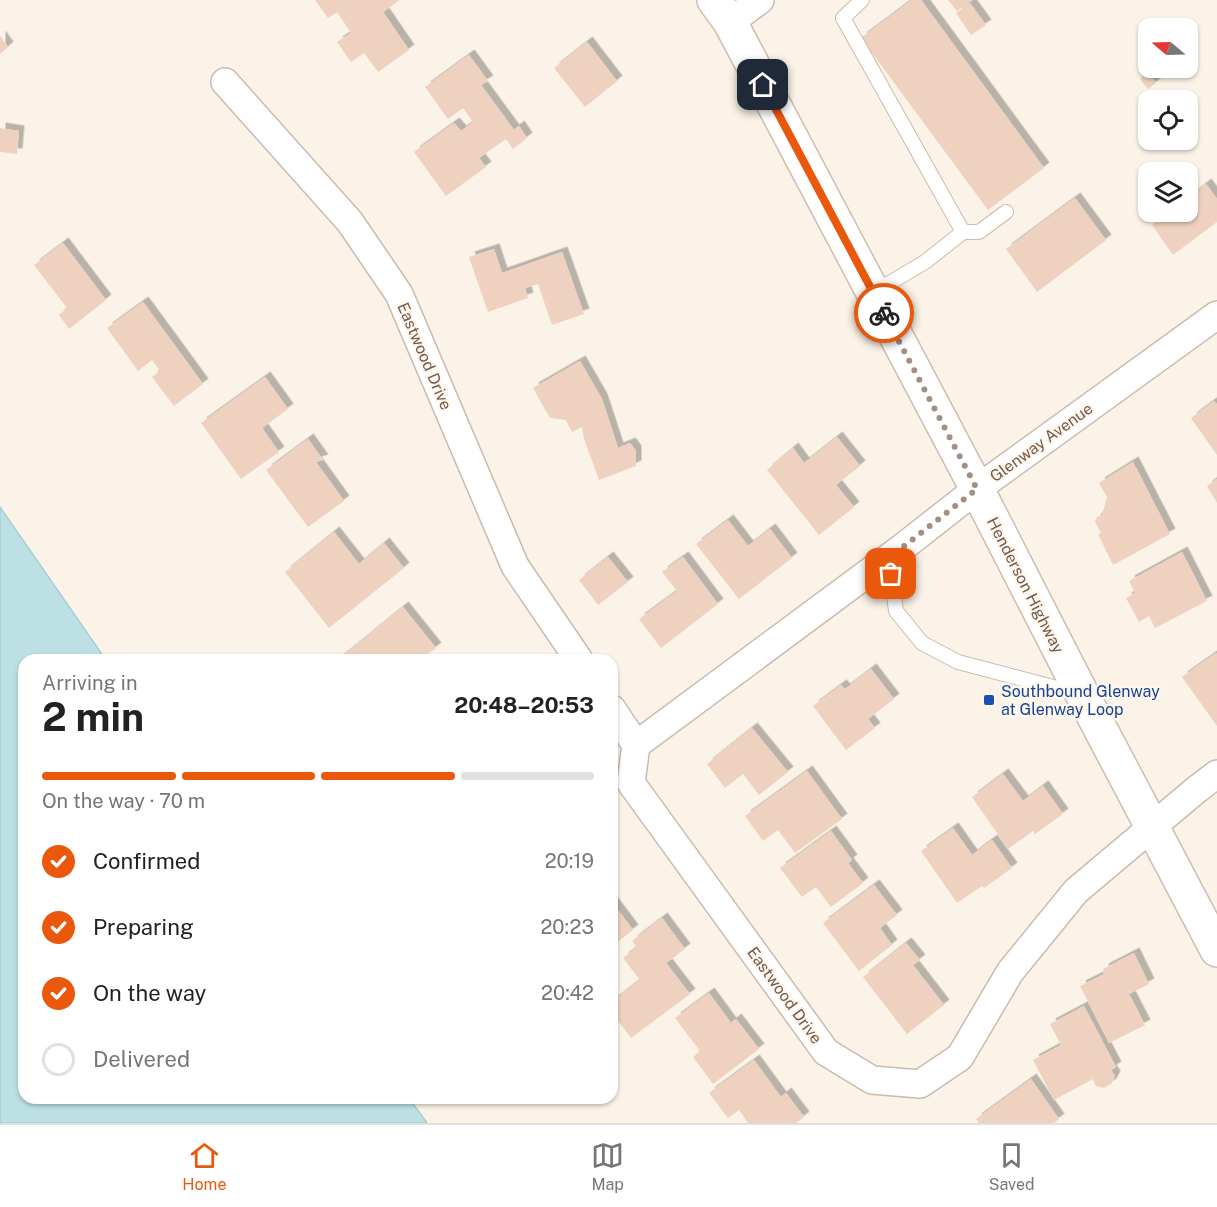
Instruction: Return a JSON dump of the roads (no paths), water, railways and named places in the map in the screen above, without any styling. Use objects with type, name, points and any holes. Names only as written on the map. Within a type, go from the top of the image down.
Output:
[{"type":"main road","name":"Henderson Highway","points":[[722,11],[977,489],[1217,950]]},
{"type":"street","points":[[722,11],[760,0]]},
{"type":"street","name":"Eastwood Drive","points":[[225,82],[350,222],[399,294],[515,566],[575,654]]},
{"type":"street","name":"Glenway Avenue","points":[[636,745],[903,547],[977,489],[1217,315]]},
{"type":"street","points":[[618,718],[636,745]]},
{"type":"street","name":"Eastwood Drive","points":[[636,745],[631,783],[826,1052],[872,1080],[920,1084],[960,1058],[1010,972],[1076,891],[1217,774]]},
{"type":"lane","points":[[862,0],[843,18],[963,232]]},
{"type":"lane","points":[[873,293],[925,262],[963,232],[979,232],[1006,212]]},
{"type":"lane","points":[[903,547],[891,574],[896,611],[922,643],[957,662],[1082,694]]},
{"type":"water","points":[[0,507],[102,654],[18,654],[18,1104],[413,1104],[427,1123],[0,1123]]},
{"type":"place","name":"Southbound Glenway at Glenway Loop","points":[[989,700]]}]
